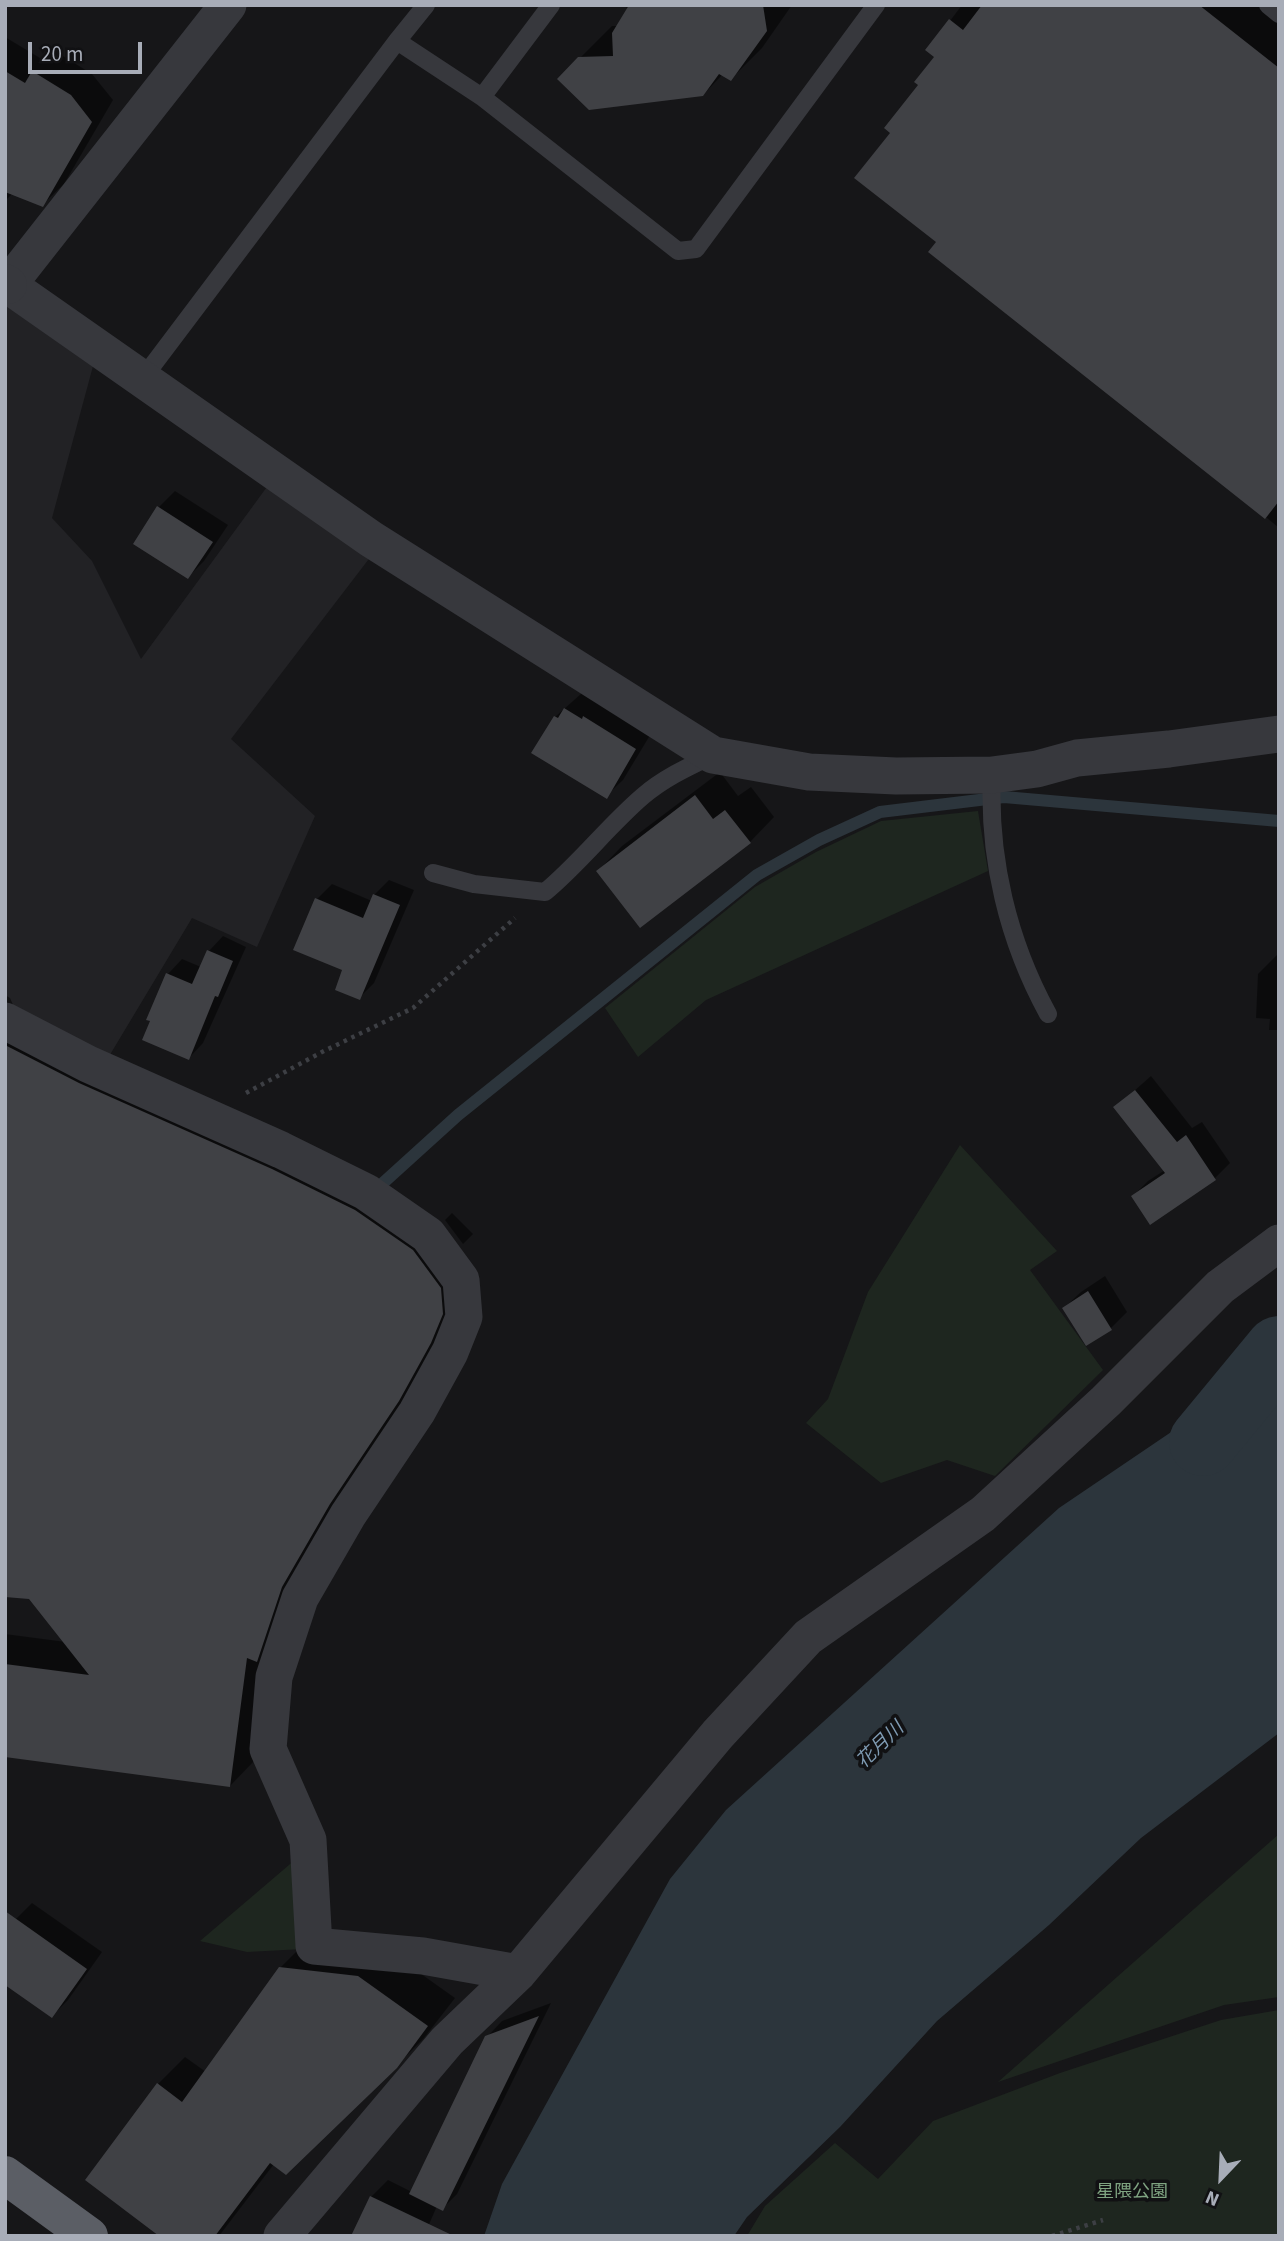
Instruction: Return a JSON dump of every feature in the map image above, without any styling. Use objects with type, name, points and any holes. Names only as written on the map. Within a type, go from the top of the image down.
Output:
[{"type":"highway","points":[[5,2175],[89,2236]]},
{"type":"street","points":[[228,5],[7,284],[371,538],[713,755],[809,772],[896,776],[992,789],[1037,769],[1077,758],[1279,734]]},
{"type":"street","points":[[5,1021],[88,1064],[323,1170],[373,1196],[428,1235],[461,1280],[464,1317],[450,1352],[416,1412],[348,1515],[300,1598],[274,1676],[268,1749],[308,1840],[314,1946],[423,1956],[518,1973]]},
{"type":"street","points":[[282,2236],[447,2041],[518,1973],[718,1734],[808,1637],[983,1514],[1106,1401],[1220,1287],[1279,1243]]},
{"type":"lane","points":[[143,378],[426,5]]},
{"type":"lane","points":[[482,97],[551,5]]},
{"type":"lane","points":[[397,41],[482,97],[678,251],[696,249],[876,5]]},
{"type":"lane","points":[[433,873],[474,884],[545,892],[566,875],[642,797],[674,773],[713,755]]},
{"type":"lane","points":[[992,789],[998,869],[1008,920],[1029,979],[1048,1014]]},
{"type":"path","points":[[203,1115],[412,1008],[545,892]]},
{"type":"path","points":[[1052,2236],[1103,2220]]},
{"type":"shaded area","points":[[5,298],[96,355],[52,518],[92,561],[141,659],[272,480],[375,551],[231,739],[315,816],[257,947],[192,918],[108,1058],[5,1007]]},
{"type":"green space","points":[[978,811],[988,871],[706,1000],[638,1057],[605,1008],[755,887],[816,852],[881,821]]},
{"type":"green space","points":[[960,1145],[1057,1251],[1030,1270],[1103,1370],[995,1476],[947,1460],[881,1483],[806,1423],[828,1399],[868,1292]]},
{"type":"green space","points":[[1279,1834],[1279,1997],[1224,2005],[998,2082]]},
{"type":"green space","points":[[296,1859],[303,1949],[247,1952],[200,1941]]},
{"type":"green space","name":"星隈公園","points":[[1279,2010],[1279,2236],[747,2236],[765,2206],[835,2143],[878,2179],[933,2121],[1060,2073],[1221,2020]]},
{"type":"water","points":[[1279,1359],[1279,1733],[1141,1838],[1049,1925],[937,2021],[840,2127],[747,2217],[734,2236],[484,2236],[502,2184],[670,1879],[726,1810],[1059,1508]]},
{"type":"building","points":[[629,5],[763,5],[767,31],[731,81],[719,74],[703,96],[589,110],[557,79],[578,57],[613,56],[612,33]]},
{"type":"building","points":[[982,5],[1199,5],[1279,68],[1279,501],[1265,519],[928,252],[936,242],[854,178],[890,133],[884,128],[918,85],[914,82],[934,57],[925,50],[949,19],[963,30]]},
{"type":"building","points":[[5,71],[25,83],[32,71],[71,95],[92,122],[43,207],[5,192]]},
{"type":"building","points":[[157,506],[213,542],[188,579],[133,544]]},
{"type":"building","points":[[564,708],[582,719],[583,716],[636,749],[607,799],[531,753],[554,716],[558,718]]},
{"type":"building","points":[[695,795],[713,819],[725,810],[751,843],[640,928],[596,871]]},
{"type":"building","points":[[373,894],[400,905],[360,1000],[335,990],[342,970],[293,950],[315,898],[363,918]]},
{"type":"building","points":[[207,950],[233,961],[218,997],[215,996],[189,1060],[142,1040],[150,1021],[146,1020],[166,973],[192,984]]},
{"type":"building","points":[[5,1045],[79,1083],[272,1169],[355,1210],[413,1250],[441,1288],[443,1314],[431,1343],[399,1401],[330,1504],[282,1587],[257,1662],[247,1658],[230,1787],[5,1757],[5,1664],[89,1675],[29,1599],[5,1597]]},
{"type":"building","points":[[1135,1090],[1177,1142],[1186,1135],[1216,1180],[1150,1225],[1131,1196],[1165,1173],[1113,1107]]},
{"type":"building","points":[[1088,1291],[1112,1330],[1086,1346],[1062,1308]]},
{"type":"building","points":[[5,1911],[87,1969],[52,2018],[5,1985]]},
{"type":"building","points":[[279,1967],[358,1976],[428,2026],[397,2068],[286,2175],[270,2163],[215,2236],[159,2236],[85,2180],[157,2083],[182,2102]]},
{"type":"building","points":[[539,2016],[443,2211],[409,2194],[485,2036]]},
{"type":"building","points":[[370,2196],[454,2236],[351,2236]]},
{"type":"waterway","points":[[374,1193],[458,1115],[757,875],[819,840],[880,812],[1004,797],[1279,821]]},
{"type":"waterway","name":"花月川","points":[[1203,1442],[1279,1350]]}]
